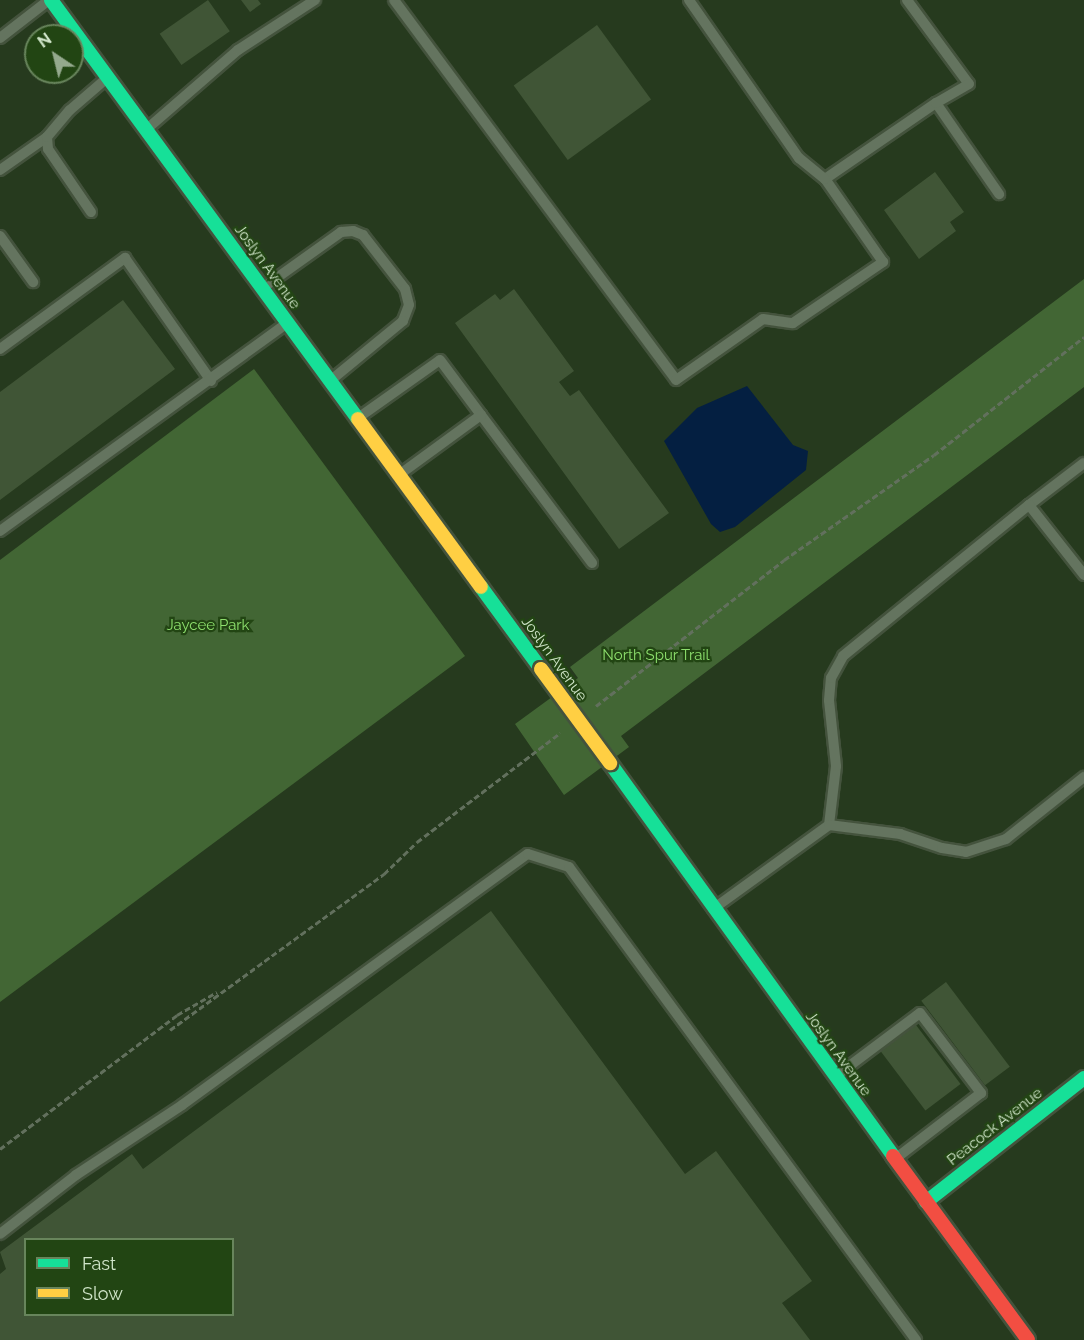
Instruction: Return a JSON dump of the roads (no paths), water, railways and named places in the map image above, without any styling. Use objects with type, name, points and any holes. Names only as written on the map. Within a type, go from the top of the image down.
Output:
[{"type":"main road","name":"Joslyn Avenue","points":[[50,0],[542,669],[834,1077],[1028,1340]]},
{"type":"main road","name":"Peacock Avenue","points":[[926,1202],[1084,1078]]},
{"type":"lane","points":[[0,38],[50,0]]},
{"type":"lane","points":[[145,130],[238,50],[315,0]]},
{"type":"lane","points":[[394,0],[676,380],[763,319],[793,323],[883,262],[825,178],[799,158],[689,0]]},
{"type":"lane","points":[[825,178],[936,103],[969,84],[907,0]]},
{"type":"lane","points":[[0,170],[47,137],[69,110],[107,78]]},
{"type":"lane","points":[[936,103],[999,194]]},
{"type":"lane","points":[[47,137],[48,149],[92,212]]},
{"type":"lane","points":[[262,288],[340,232],[353,231],[363,235],[405,289],[409,305],[403,321],[330,381]]},
{"type":"lane","points":[[0,236],[33,282]]},
{"type":"lane","points":[[0,349],[125,258],[211,381]]},
{"type":"lane","points":[[0,531],[211,381],[287,323]]},
{"type":"lane","points":[[357,418],[440,360],[592,563]]},
{"type":"lane","points":[[399,475],[481,415]]},
{"type":"lane","points":[[829,825],[836,766],[829,700],[831,678],[843,656],[1084,463]]},
{"type":"lane","points":[[1029,505],[1084,575]]},
{"type":"lane","points":[[713,909],[829,825],[900,834],[942,848],[966,852],[1006,839],[1084,777]]},
{"type":"lane","points":[[0,1234],[76,1175],[182,1105],[528,854],[569,867],[588,890],[916,1340]]},
{"type":"lane","points":[[834,1077],[920,1013],[981,1093],[895,1159]]},
{"type":"water","points":[[747,386],[793,445],[808,451],[806,470],[735,527],[720,532],[711,524],[664,441],[697,408]]},
{"type":"park label","name":"Jaycee Park","points":[[208,626]]},
{"type":"park label","name":"North Spur Trail","points":[[656,656]]}]
